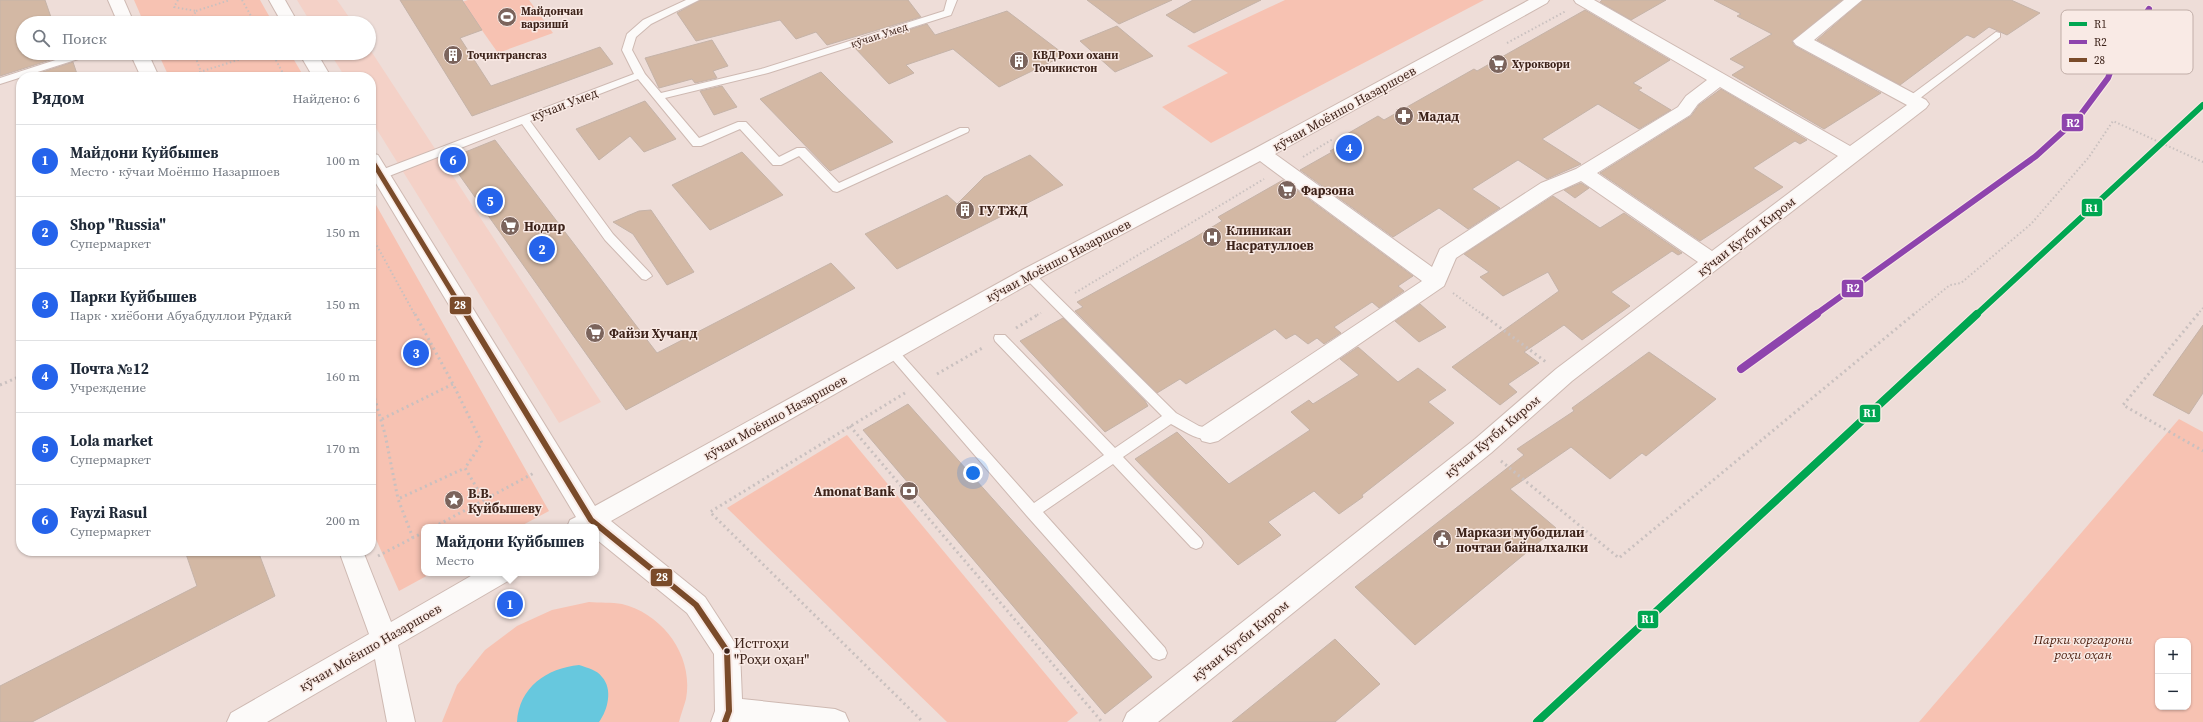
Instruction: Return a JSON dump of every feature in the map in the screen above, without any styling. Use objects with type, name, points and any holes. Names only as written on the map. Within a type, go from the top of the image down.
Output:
[{"type":"street","points":[[116,0],[123,16]]},
{"type":"street","points":[[277,0],[286,16]]},
{"type":"street","name":"кӯчаи Моёншо Назаршоев","points":[[585,524],[891,351],[1029,275],[1262,153],[1541,0]]},
{"type":"street","points":[[1582,0],[1851,155]]},
{"type":"street","points":[[1854,0],[1802,41],[1912,100]]},
{"type":"street","points":[[142,60],[148,72]]},
{"type":"street","points":[[312,60],[319,72]]},
{"type":"street","points":[[1210,434],[1437,281],[1447,254],[1548,188],[1583,173],[1684,111],[1692,100],[1720,79]]},
{"type":"street","name":"кӯчаи Кутби Киром","points":[[1137,722],[1482,446],[1564,375],[1851,155],[1920,104],[1912,100]]},
{"type":"street","points":[[1262,153],[1437,281]]},
{"type":"street","points":[[376,167],[556,461],[585,524]]},
{"type":"street","points":[[1583,173],[1713,262]]},
{"type":"street","points":[[599,534],[696,605],[727,651],[727,717],[835,722]]},
{"type":"street","points":[[354,559],[384,639],[400,722]]},
{"type":"street","name":"кӯчаи Моёншо Назаршоев","points":[[241,722],[495,576]]},
{"type":"lane","points":[[694,0],[647,22],[630,36],[627,50],[640,75],[697,143],[742,124],[777,162],[801,151],[837,188],[964,130]]},
{"type":"lane","name":"кӯчаи Умед","points":[[658,97],[764,71],[948,13],[952,0]]},
{"type":"lane","points":[[1912,100],[1996,34]]},
{"type":"lane","points":[[28,72],[65,60]]},
{"type":"lane","name":"кӯчаи Умед","points":[[376,167],[524,120],[640,75]]},
{"type":"lane","points":[[0,81],[16,76]]},
{"type":"lane","points":[[524,120],[609,237],[646,276]]},
{"type":"lane","points":[[1029,275],[1171,417],[1196,431],[1210,434]]},
{"type":"lane","points":[[1000,338],[1196,543]]},
{"type":"lane","points":[[891,351],[1032,512],[1159,653]]},
{"type":"lane","points":[[1032,512],[1171,417]]},
{"type":"path","points":[[178,0],[174,7],[196,11],[230,0]]},
{"type":"path","points":[[242,0],[251,16]]},
{"type":"path","points":[[194,16],[196,11]]},
{"type":"path","points":[[196,60],[200,72],[238,60]]},
{"type":"path","points":[[276,60],[282,72]]},
{"type":"path","points":[[1482,446],[1620,558],[1950,285],[1961,283],[2031,224],[2088,157],[2113,121],[2203,162]]},
{"type":"path","points":[[376,244],[453,384],[482,443],[465,468],[398,499]]},
{"type":"path","points":[[1437,281],[1564,375]]},
{"type":"path","points":[[2203,308],[2123,405],[2203,451]]},
{"type":"path","points":[[0,385],[16,378]]},
{"type":"path","points":[[382,419],[453,384]]},
{"type":"path","points":[[376,402],[382,419],[390,467],[398,499],[413,538]]},
{"type":"path","points":[[850,426],[1102,722]]},
{"type":"path","points":[[440,524],[556,461]]},
{"type":"path","points":[[465,468],[484,500]]},
{"type":"path","points":[[376,551],[421,534]]},
{"type":"shaded area","points":[[297,0],[337,0],[348,16],[307,16]]},
{"type":"shaded area","points":[[376,59],[601,402],[559,423],[376,128],[376,72],[342,72],[334,60],[376,60]]},
{"type":"green space","points":[[134,0],[260,0],[269,16],[141,16]]},
{"type":"green space","name":"Майдончаи варзишӣ","points":[[468,0],[529,0],[553,33],[498,53],[462,2]]},
{"type":"green space","points":[[1285,0],[1484,0],[1211,143],[1162,107],[1228,73],[1187,46]]},
{"type":"green space","points":[[161,60],[294,60],[301,72],[167,72]]},
{"type":"green space","points":[[376,205],[549,511],[525,524],[421,524],[421,576],[426,576],[399,591],[376,539]]},
{"type":"green space","name":"Парки коргарони роҳи оҳан","points":[[2179,419],[2203,432],[2203,722],[1919,722]]},
{"type":"green space","points":[[847,435],[1078,713],[1067,722],[947,722],[727,508]]},
{"type":"green space","points":[[589,602],[618,603],[637,609],[662,627],[672,639],[680,653],[685,667],[687,683],[686,699],[679,722],[442,722],[457,685],[485,650],[517,626],[552,610]]},
{"type":"water","points":[[579,665],[598,673],[602,677],[607,687],[607,706],[599,722],[517,722],[523,699],[529,689],[546,675],[556,670]]},
{"type":"building","points":[[0,0],[45,0],[51,16],[16,16],[16,60],[50,60],[0,76]]},
{"type":"building","name":"Тоҷиктрансгаз","points":[[400,0],[462,0],[482,30],[460,38],[491,86],[600,47],[613,64],[472,116]]},
{"type":"building","points":[[700,0],[908,0],[921,17],[827,45],[816,32],[796,39],[780,20],[696,41],[677,13]]},
{"type":"building","points":[[1087,0],[1172,0],[1119,24]]},
{"type":"building","points":[[1193,0],[1261,0],[1194,33],[1166,15]]},
{"type":"building","points":[[1602,0],[1666,0],[1631,20],[1600,2]]},
{"type":"building","points":[[1714,0],[1842,0],[1792,42],[1795,46],[1881,93],[1824,129],[1732,75],[1745,67],[1730,59],[1772,34],[1737,16],[1741,14]]},
{"type":"building","points":[[1863,0],[2011,0],[2040,13],[2007,35],[1989,27],[1974,38],[1967,35],[1900,85],[1817,40]]},
{"type":"building","points":[[1585,10],[1670,60],[1633,83],[1642,88],[1638,90],[1671,110],[1639,129],[1598,104],[1542,139],[1581,164],[1547,179],[1518,160],[1472,189],[1500,208],[1468,229],[1439,208],[1393,237],[1300,170],[1353,138],[1347,134],[1378,116],[1384,120],[1474,69],[1477,71]]},
{"type":"building","points":[[1007,11],[1065,55],[999,87],[953,49],[906,65],[914,73],[889,84],[854,47],[927,24],[935,35]]},
{"type":"building","points":[[1117,26],[1153,56],[1115,72],[1080,41]]},
{"type":"building","points":[[712,40],[728,66],[713,71],[717,78],[695,83],[692,79],[659,88],[645,58]]},
{"type":"building","points":[[73,62],[76,72],[42,72]]},
{"type":"building","points":[[821,72],[893,142],[830,171],[760,99]]},
{"type":"building","points":[[722,86],[737,107],[714,115],[700,91]]},
{"type":"building","points":[[1721,89],[1807,140],[1800,144],[1795,141],[1753,168],[1783,187],[1700,241],[1600,173],[1691,116],[1699,105]]},
{"type":"building","points":[[645,101],[676,139],[644,152],[630,136],[599,160],[576,129]]},
{"type":"building","points":[[495,140],[657,353],[831,263],[855,288],[626,410],[448,159]]},
{"type":"building","points":[[742,152],[783,195],[710,230],[672,185]]},
{"type":"building","name":"ГУ ТЖД","points":[[1030,155],[1063,185],[897,269],[865,234],[947,195],[957,204],[984,177]]},
{"type":"building","points":[[1283,180],[1413,276],[1398,286],[1404,291],[1379,308],[1372,302],[1334,327],[1341,333],[1324,344],[1317,338],[1308,344],[1295,334],[1286,339],[1275,329],[1186,384],[1180,379],[1157,393],[1075,311],[1083,307],[1077,302],[1194,238],[1222,221],[1218,217]]},
{"type":"building","points":[[1581,183],[1589,188],[1575,198],[1564,190]]},
{"type":"building","points":[[1553,196],[1600,228],[1624,213],[1682,253],[1678,255],[1672,251],[1611,292],[1630,306],[1582,340],[1564,325],[1524,352],[1539,363],[1508,384],[1517,392],[1500,405],[1452,367],[1559,291],[1548,272],[1503,296],[1480,277],[1489,272],[1464,254]]},
{"type":"building","points":[[651,210],[694,272],[667,285],[633,234],[613,222],[639,211]]},
{"type":"building","points":[[1420,304],[1446,327],[1419,342],[1395,321]]},
{"type":"building","points":[[1063,318],[1145,401],[1148,406],[1105,432],[1020,341]]},
{"type":"building","points":[[2203,325],[2203,393],[2189,414],[2153,395]]},
{"type":"building","points":[[1358,347],[1398,382],[1418,368],[1446,390],[1428,402],[1454,423],[1362,495],[1363,497],[1339,514],[1314,491],[1268,522],[1281,535],[1238,565],[1135,459],[1177,432],[1229,484],[1310,430],[1291,412],[1309,400],[1313,404],[1359,375],[1340,359]]},
{"type":"building","points":[[1649,352],[1716,399],[1646,456],[1642,453],[1610,479],[1571,447],[1510,489],[1556,528],[1415,645],[1355,587],[1524,455],[1517,449],[1574,411],[1572,408]]},
{"type":"building","points":[[908,404],[1152,677],[1105,714],[863,430]]},
{"type":"building","points":[[187,556],[260,556],[275,596],[32,722],[0,722],[0,686],[197,586]]},
{"type":"building","points":[[1335,639],[1380,684],[1335,722],[1232,722]]},
{"type":"transit line","name":"R2","points":[[1741,369],[2036,156],[2079,117],[2110,74]]},
{"type":"transit line","name":"R1","points":[[1537,722],[2203,105]]},
{"type":"transit line","name":"28","points":[[376,167],[591,520],[596,524]]},
{"type":"transit line","name":"28","points":[[599,526],[696,605],[727,651],[729,711],[725,722]]},
{"type":"place","name":"Майдончаи варзишӣ","points":[[507,17]]},
{"type":"place","name":"Тоҷиктрансгаз","points":[[453,55]]},
{"type":"place","name":"КВД Рохи охани Точикистон","points":[[1019,61]]},
{"type":"place","name":"Хуроквори","points":[[1498,64]]},
{"type":"place","name":"Мадад","points":[[1404,116]]},
{"type":"place","name":"Почта №12","points":[[1349,148]]},
{"type":"place","name":"Fayzi Rasul","points":[[453,160]]},
{"type":"place","name":"Фарзона","points":[[1287,190]]},
{"type":"place","name":"Lola market","points":[[490,201]]},
{"type":"place","name":"ГУ ТЖД","points":[[965,210]]},
{"type":"place","name":"Нодир","points":[[510,226]]},
{"type":"place","name":"Клиникаи Насратуллоев","points":[[1212,237]]},
{"type":"place","name":"Shop \"Russia\"","points":[[542,249]]},
{"type":"place","name":"Файзи Хучанд","points":[[595,333]]},
{"type":"place","name":"Парки Куйбышев","points":[[416,353]]},
{"type":"place","name":"Amonat Bank","points":[[909,491]]},
{"type":"place","name":"В.В. Куйбышеву","points":[[454,500]]},
{"type":"place","name":"Маркази мубодилаи почтаи байналхалки","points":[[1442,539]]},
{"type":"place","name":"Майдони Куйбышев","points":[[510,604]]},
{"type":"place","name":"Истгоҳи \"Роҳи оҳан\"","points":[[727,651]]}]
